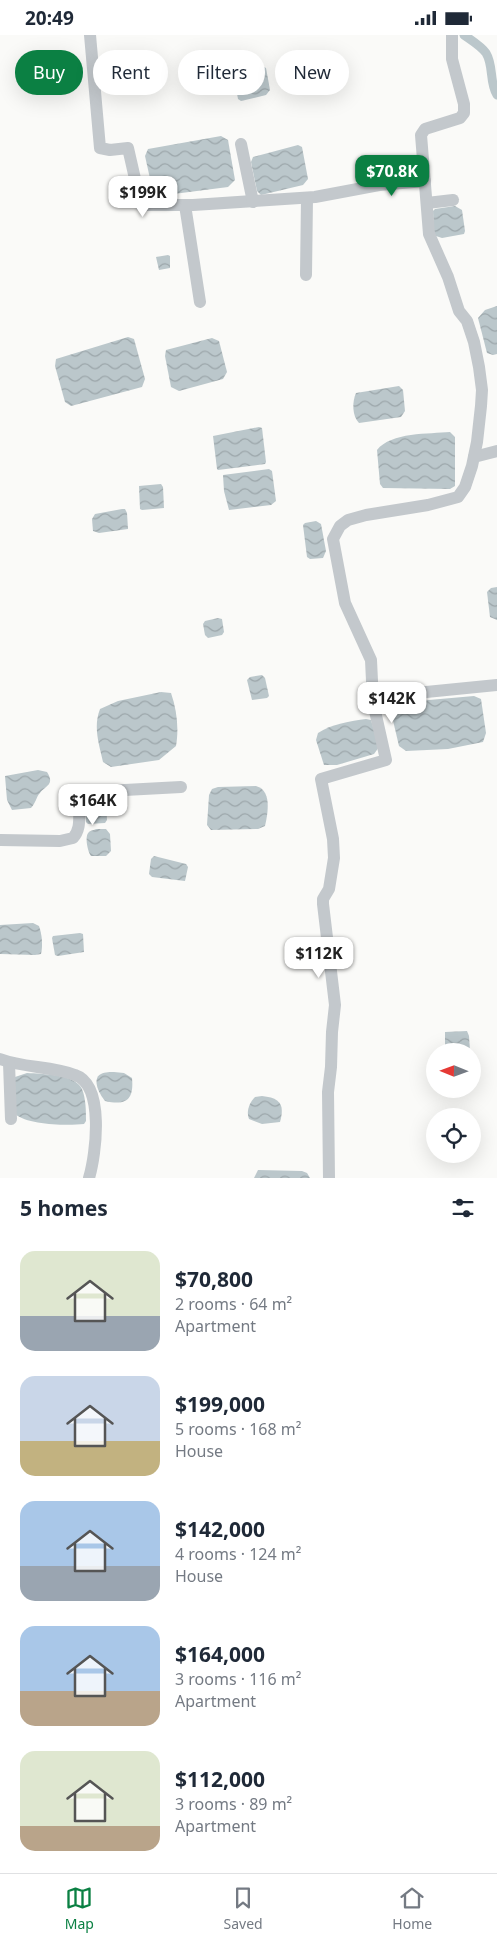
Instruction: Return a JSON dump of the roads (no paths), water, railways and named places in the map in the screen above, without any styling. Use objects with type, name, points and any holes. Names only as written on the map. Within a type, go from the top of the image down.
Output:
[{"type":"street","points":[[90,35],[100,148],[110,150],[128,148],[142,205],[253,202],[307,197],[379,185],[425,181]]},
{"type":"street","points":[[330,1178],[328,1092],[335,1005],[323,904],[329,889],[334,858],[333,839],[321,779],[386,760],[373,702],[371,660],[345,603],[333,539],[340,526],[348,521],[366,515],[428,505],[458,497],[465,487],[474,457],[481,406],[482,389],[479,367],[467,321],[459,311],[448,277],[429,234],[421,135],[425,129],[460,118],[464,113],[464,104],[452,59],[452,35]]},
{"type":"street","points":[[241,144],[253,202]]},
{"type":"street","points":[[306,275],[307,197]]},
{"type":"street","points":[[427,203],[453,201]]},
{"type":"street","points":[[185,205],[200,302]]},
{"type":"street","points":[[474,457],[497,451]]},
{"type":"street","points":[[373,702],[406,694],[497,685]]},
{"type":"street","points":[[0,840],[60,841],[74,838],[80,826],[79,802],[87,792],[181,787]]},
{"type":"street","points":[[11,1119],[5,1061],[52,1069],[77,1075],[86,1080],[93,1095],[96,1127],[94,1161],[89,1178]]},
{"type":"water","points":[[266,68],[270,90],[266,95],[241,101],[237,95],[265,95]]},
{"type":"water","points":[[221,136],[228,140],[235,180],[228,187],[158,196],[153,192],[145,156],[148,149]]},
{"type":"water","points":[[298,145],[302,147],[308,179],[303,185],[261,195],[257,191],[251,162],[253,157]]},
{"type":"water","points":[[455,206],[462,210],[464,234],[442,238],[436,236],[434,233],[433,211],[435,209]]},
{"type":"water","points":[[170,256],[170,268],[159,270],[156,257]]},
{"type":"water","points":[[497,306],[497,354],[493,355],[487,353],[478,318],[485,310]]},
{"type":"water","points":[[128,337],[134,339],[145,379],[142,387],[71,406],[65,402],[55,366],[56,359]]},
{"type":"water","points":[[212,338],[219,341],[227,372],[223,379],[179,391],[171,387],[165,356],[166,350]]},
{"type":"water","points":[[399,386],[403,390],[405,411],[401,417],[359,423],[353,409],[356,393]]},
{"type":"water","points":[[262,428],[265,464],[218,470],[213,436]]},
{"type":"water","points":[[450,432],[455,437],[455,486],[450,489],[383,488],[380,484],[377,450],[383,444],[411,435]]},
{"type":"water","points":[[269,469],[272,471],[276,501],[271,505],[229,510],[224,491],[223,475]]},
{"type":"water","points":[[161,484],[163,487],[164,508],[140,509],[139,486]]},
{"type":"water","points":[[125,509],[127,513],[128,529],[99,533],[93,531],[92,519],[95,514]]},
{"type":"water","points":[[316,521],[321,524],[326,551],[323,558],[310,559],[307,557],[303,525]]},
{"type":"water","points":[[497,587],[497,620],[490,617],[487,592],[491,588]]},
{"type":"water","points":[[222,619],[224,632],[222,635],[208,638],[205,635],[203,624],[205,621]]},
{"type":"water","points":[[262,675],[265,678],[269,696],[252,700],[247,680],[250,677]]},
{"type":"water","points":[[161,692],[171,693],[173,699],[177,726],[176,746],[159,760],[111,767],[103,762],[97,729],[100,709],[118,701]]},
{"type":"water","points":[[474,696],[481,699],[486,733],[483,742],[448,749],[406,751],[399,746],[391,712],[395,703]]},
{"type":"water","points":[[366,719],[371,720],[379,747],[374,754],[337,765],[324,765],[316,740],[318,733],[335,725]]},
{"type":"water","points":[[38,770],[47,772],[50,780],[49,784],[31,808],[12,810],[7,800],[5,776]]},
{"type":"water","points":[[256,786],[265,792],[267,797],[268,809],[265,826],[258,829],[211,830],[207,825],[209,795],[212,789],[218,787]]},
{"type":"water","points":[[104,796],[106,799],[107,820],[105,823],[88,824],[86,822],[85,800],[87,797]]},
{"type":"water","points":[[97,829],[106,829],[110,834],[111,851],[106,856],[91,856],[89,851],[88,834]]},
{"type":"water","points":[[154,856],[186,864],[188,867],[185,881],[152,877],[149,874],[151,859]]},
{"type":"water","points":[[33,923],[39,926],[40,929],[41,954],[0,954],[0,925]]},
{"type":"water","points":[[83,934],[84,952],[55,955],[53,936]]},
{"type":"water","points":[[467,1031],[469,1043],[445,1043],[445,1032]]},
{"type":"water","points":[[114,1072],[124,1073],[132,1078],[132,1091],[128,1099],[124,1101],[105,1101],[97,1087],[98,1076]]},
{"type":"water","points":[[27,1073],[58,1076],[73,1080],[78,1084],[82,1089],[85,1101],[86,1121],[84,1124],[58,1125],[38,1123],[21,1118],[15,1114],[15,1077]]},
{"type":"water","points":[[255,1097],[273,1098],[280,1103],[282,1111],[280,1122],[262,1124],[249,1119],[248,1111],[251,1102]]},
{"type":"water","points":[[258,1170],[302,1171],[307,1173],[310,1178],[254,1178]]},
{"type":"waterway","points":[[464,35],[486,53],[497,95]]}]
